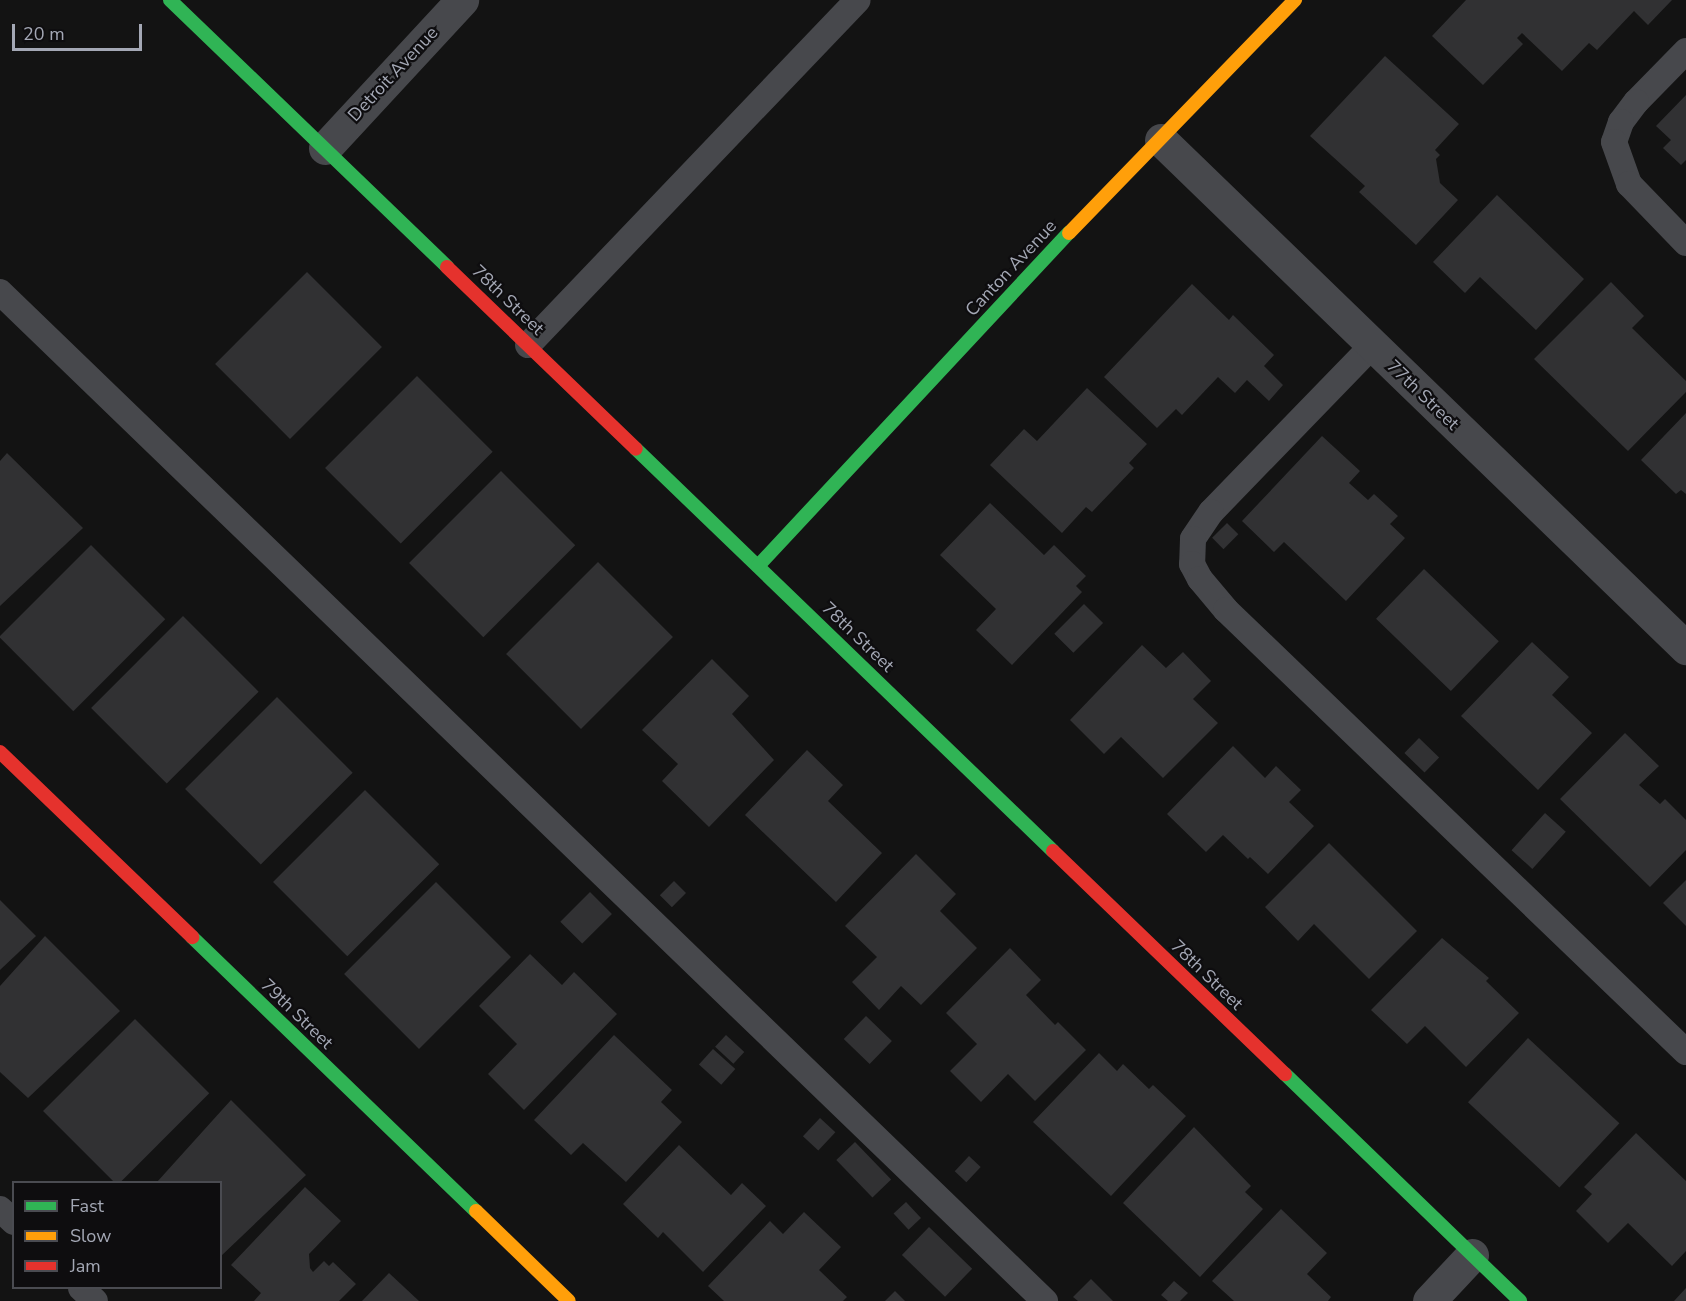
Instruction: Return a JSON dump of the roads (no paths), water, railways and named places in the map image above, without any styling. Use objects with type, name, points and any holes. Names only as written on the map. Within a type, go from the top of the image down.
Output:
[{"type":"street","name":"78th Street","points":[[170,0],[1520,1301]]},
{"type":"street","name":"Detroit Avenue","points":[[325,148],[462,0]]},
{"type":"street","name":"Canton Avenue","points":[[758,566],[1042,261],[1295,0]]},
{"type":"street","name":"77th Street","points":[[1161,140],[1686,648]]},
{"type":"street","name":"79th Street","points":[[0,752],[569,1301]]},
{"type":"street","points":[[1429,1301],[1472,1255]]},
{"type":"lane","points":[[528,345],[858,0]]},
{"type":"lane","points":[[1686,51],[1636,102],[1621,122],[1614,142],[1629,184],[1686,243]]},
{"type":"lane","points":[[0,292],[1045,1301]]},
{"type":"lane","points":[[1372,346],[1211,512],[1193,539],[1192,564],[1200,579],[1226,610],[1686,1052]]},
{"type":"lane","points":[[0,1209],[12,1220]]},
{"type":"lane","points":[[83,1289],[95,1301]]}]
